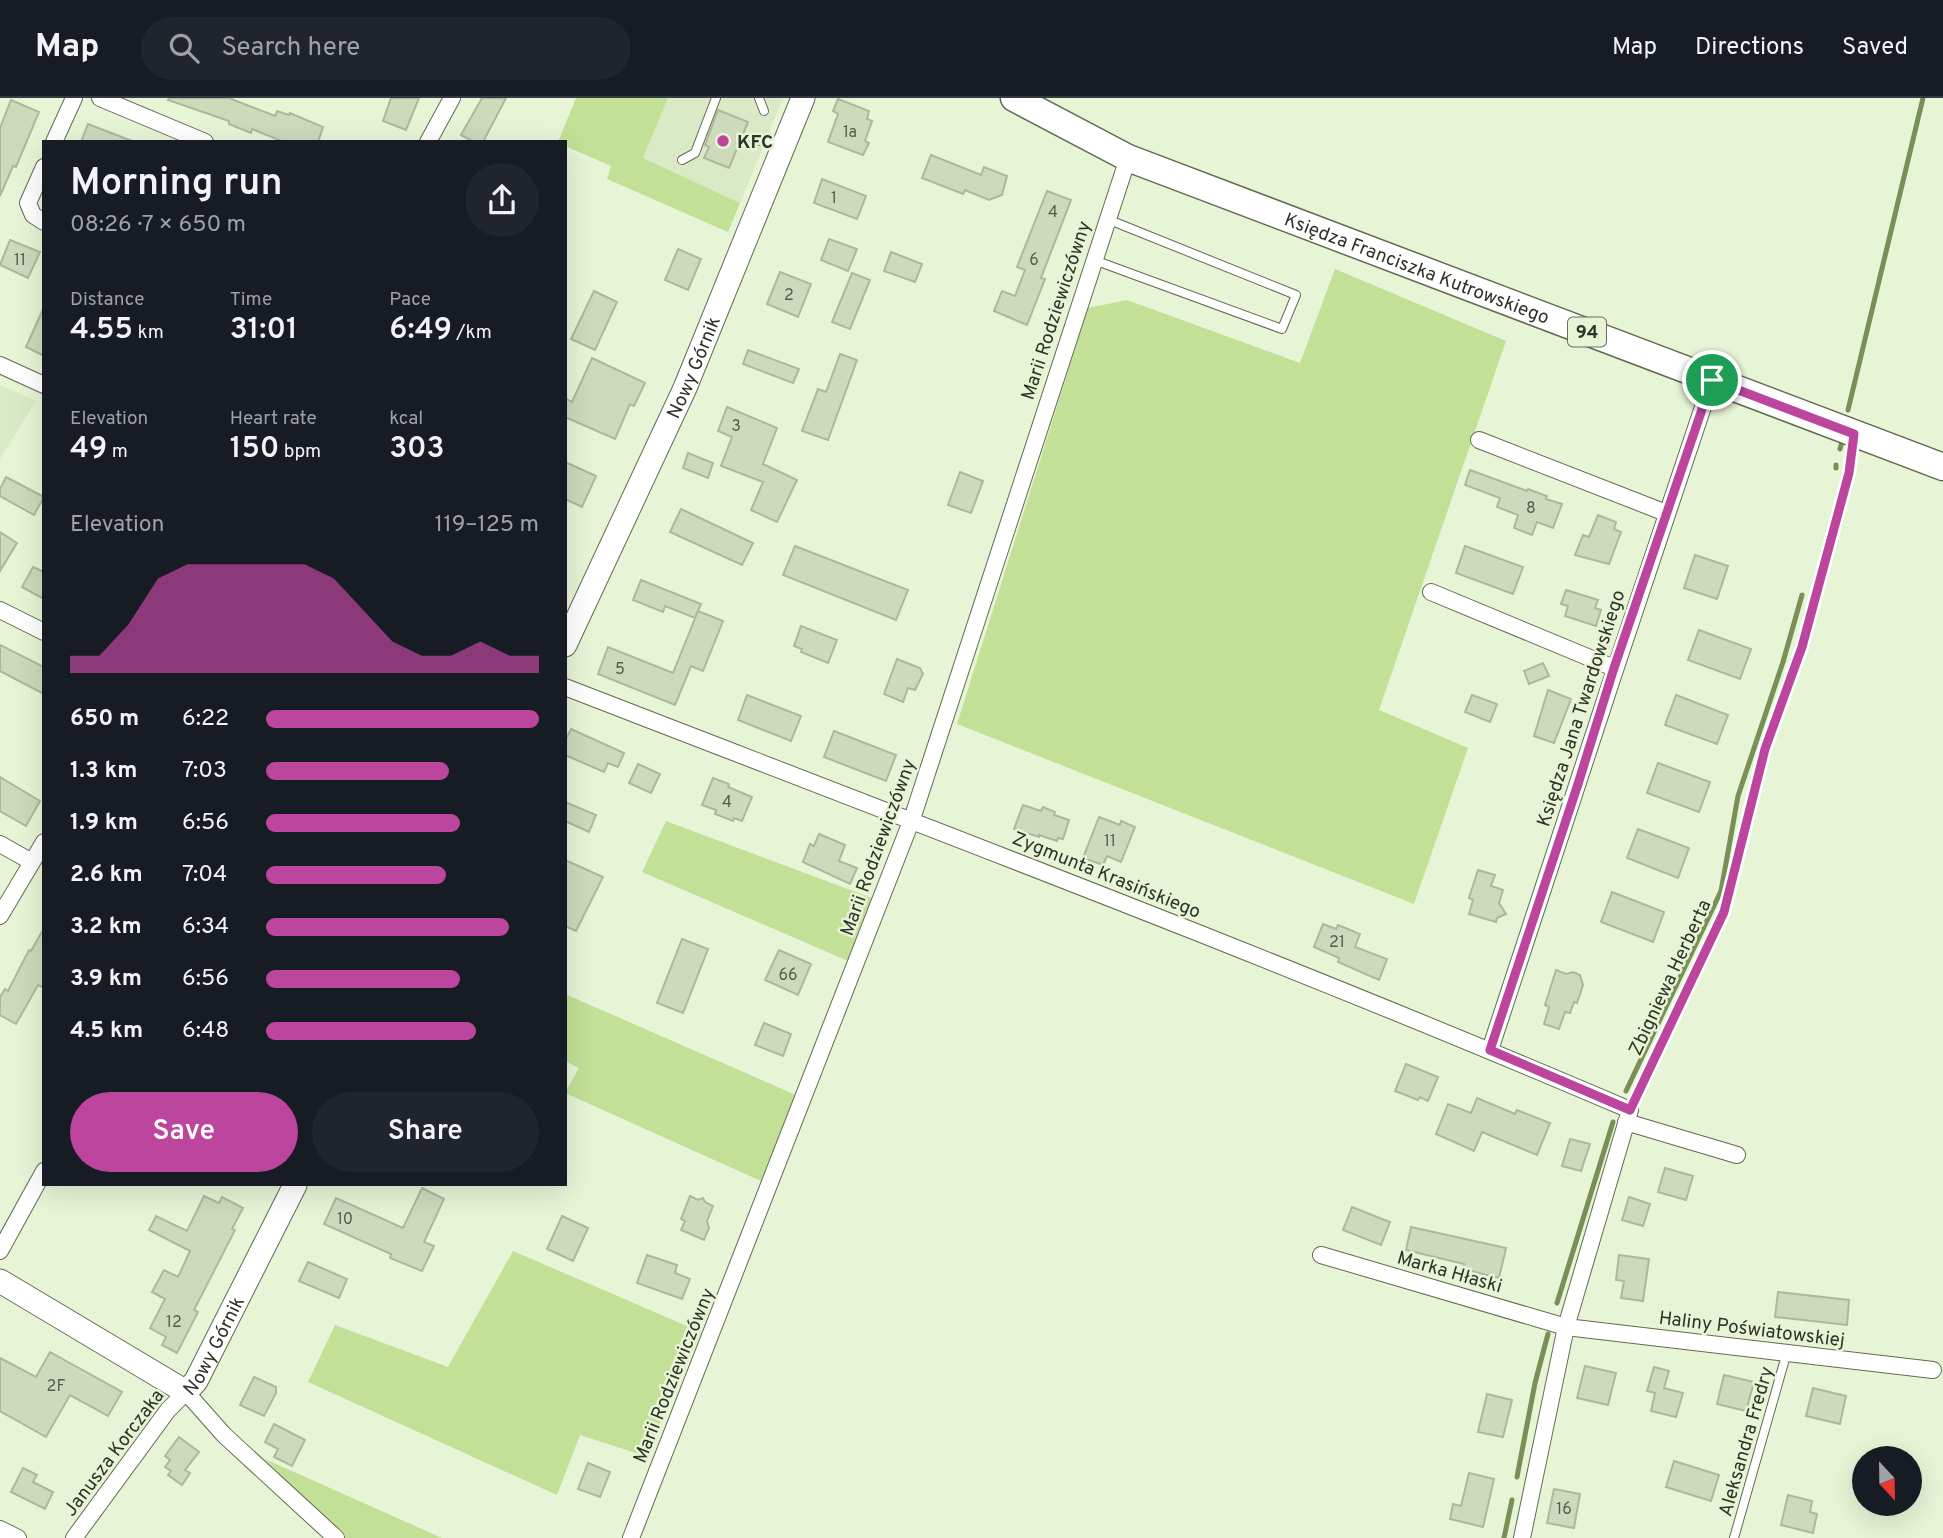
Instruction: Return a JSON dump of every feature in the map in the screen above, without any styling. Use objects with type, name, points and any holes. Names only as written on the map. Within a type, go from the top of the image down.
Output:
[{"type":"main road","name":"Księdza Franciszka Kutrowskiego","points":[[1013,98],[1128,158],[1943,467]]},
{"type":"street","points":[[55,140],[74,98]]},
{"type":"street","points":[[100,98],[200,140]]},
{"type":"street","points":[[429,140],[452,98]]},
{"type":"street","name":"Nowy Górnik","points":[[568,634],[685,388],[802,98]]},
{"type":"street","name":"Marii Rodziewiczówny","points":[[631,1538],[912,819],[1128,158]]},
{"type":"street","points":[[42,172],[28,203],[33,215],[42,221]]},
{"type":"street","points":[[0,365],[42,384]]},
{"type":"street","name":"Księdza Jana Twardowskiego","points":[[1490,1050],[1614,668],[1712,380]]},
{"type":"street","points":[[1479,440],[1666,513]]},
{"type":"street","points":[[1431,592],[1614,668]]},
{"type":"street","points":[[0,610],[42,631]]},
{"type":"street","name":"Zygmunta Krasińskiego","points":[[567,688],[912,819],[1490,1050],[1628,1116],[1737,1155]]},
{"type":"street","points":[[0,844],[32,862]]},
{"type":"street","points":[[0,916],[42,845]]},
{"type":"street","name":"Zbigniewa Herberta","points":[[1522,1538],[1566,1327],[1628,1116]]},
{"type":"street","points":[[0,1251],[42,1175]]},
{"type":"street","name":"Nowy Górnik","points":[[294,1186],[196,1381],[187,1392],[224,1436],[336,1538]]},
{"type":"street","name":"Marka Hłaski","points":[[1321,1255],[1566,1327]]},
{"type":"street","points":[[0,1280],[187,1392]]},
{"type":"street","name":"Haliny Poświatowskiej","points":[[1566,1327],[1933,1370]]},
{"type":"street","name":"Janusza Korczaka","points":[[74,1538],[168,1410],[187,1392]]},
{"type":"street","points":[[0,1529],[18,1538]]},
{"type":"lane","points":[[682,160],[695,153],[716,98]]},
{"type":"lane","points":[[759,98],[764,111]]},
{"type":"lane","points":[[752,138],[783,149]]},
{"type":"lane","points":[[1094,260],[1282,329],[1296,295],[1107,219]]},
{"type":"lane","name":"Zbigniewa Herberta","points":[[1628,1116],[1724,912],[1765,749],[1806,633],[1849,473],[1854,434]]},
{"type":"lane","name":"Aleksandra Fredry","points":[[1734,1538],[1787,1352]]},
{"type":"shaded area","points":[[668,98],[783,98],[740,203],[643,158]]},
{"type":"shaded area","points":[[0,385],[36,401],[0,459]]},
{"type":"green space","points":[[576,98],[668,98],[643,158],[740,203],[728,232],[607,179],[611,166],[567,147],[567,140],[559,140]]},
{"type":"green space","points":[[1335,269],[1506,341],[1379,710],[1468,748],[1414,904],[957,724],[1088,308],[1127,300],[1300,363]]},
{"type":"green space","points":[[666,821],[872,898],[848,961],[642,872]]},
{"type":"green space","points":[[567,995],[796,1095],[761,1181],[567,1094],[579,1068],[567,1062]]},
{"type":"green space","points":[[513,1251],[701,1332],[645,1456],[580,1435],[557,1495],[308,1382],[335,1325],[448,1367]]},
{"type":"green space","points":[[265,1459],[442,1538],[343,1538]]},
{"type":"building","points":[[229,98],[275,116],[277,111],[289,115],[290,113],[323,127],[319,140],[279,140],[252,129],[251,133],[229,124],[229,121],[168,100]]},
{"type":"building","points":[[391,98],[419,98],[406,130],[383,121]]},
{"type":"building","points":[[482,98],[506,98],[484,140],[470,140],[461,135]]},
{"type":"building","points":[[838,99],[869,111],[867,119],[872,121],[865,141],[869,143],[863,155],[828,142],[838,114],[833,111]]},
{"type":"building","points":[[11,100],[39,112],[16,167],[13,166],[0,196],[0,128]]},
{"type":"building","name":"KFC","points":[[718,110],[748,122],[729,168],[704,158],[709,147],[705,145]]},
{"type":"building","points":[[88,124],[129,140],[82,140]]},
{"type":"building","points":[[931,155],[981,175],[984,167],[1007,176],[1002,195],[989,200],[965,190],[963,194],[922,178]]},
{"type":"building","points":[[822,179],[866,196],[857,219],[814,203]]},
{"type":"building","points":[[1047,191],[1071,200],[1041,278],[1045,279],[1027,325],[994,311],[1002,291],[1015,296],[1025,270],[1017,267]]},
{"type":"building","points":[[829,239],[857,249],[848,271],[821,260]]},
{"type":"building","points":[[10,240],[40,252],[28,278],[0,265]]},
{"type":"building","points":[[678,249],[701,259],[688,290],[665,280]]},
{"type":"building","points":[[891,252],[922,264],[915,282],[884,271]]},
{"type":"building","points":[[780,272],[811,284],[798,317],[767,304]]},
{"type":"building","points":[[852,273],[870,280],[850,329],[832,322]]},
{"type":"building","points":[[594,291],[617,302],[595,350],[571,339]]},
{"type":"building","points":[[42,311],[42,355],[26,347]]},
{"type":"building","points":[[748,350],[799,369],[793,383],[743,364]]},
{"type":"building","points":[[840,354],[857,360],[828,440],[802,431],[818,389],[826,392]]},
{"type":"building","points":[[592,358],[645,383],[634,406],[630,404],[615,439],[567,418],[567,399],[572,402]]},
{"type":"building","points":[[727,407],[777,428],[763,464],[797,480],[777,522],[751,510],[763,482],[721,466],[732,437],[718,431]]},
{"type":"building","points":[[688,453],[713,463],[708,478],[683,468]]},
{"type":"building","points":[[567,463],[596,476],[582,507],[567,500]]},
{"type":"building","points":[[1470,470],[1547,496],[1546,499],[1562,504],[1553,528],[1537,522],[1532,535],[1514,528],[1518,515],[1497,507],[1500,498],[1465,485]]},
{"type":"building","points":[[960,472],[983,481],[971,513],[948,505]]},
{"type":"building","points":[[6,477],[42,496],[42,501],[34,515],[0,496],[0,489]]},
{"type":"building","points":[[681,509],[753,543],[742,565],[670,532]]},
{"type":"building","points":[[1598,515],[1616,522],[1614,529],[1621,532],[1609,564],[1575,555],[1583,535],[1589,537]]},
{"type":"building","points":[[0,532],[17,543],[0,571]]},
{"type":"building","points":[[795,546],[908,590],[896,620],[783,575]]},
{"type":"building","points":[[1465,546],[1523,567],[1513,594],[1456,573]]},
{"type":"building","points":[[1695,555],[1728,566],[1717,599],[1684,588]]},
{"type":"building","points":[[33,567],[42,571],[42,598],[22,587]]},
{"type":"building","points":[[641,580],[701,604],[695,618],[665,606],[663,612],[633,600]]},
{"type":"building","points":[[1566,590],[1598,600],[1595,608],[1601,610],[1596,626],[1565,616],[1568,606],[1561,604]]},
{"type":"building","points":[[698,611],[723,621],[703,671],[691,666],[675,705],[598,674],[608,647],[673,673]]},
{"type":"building","points":[[801,626],[837,640],[828,663],[801,652],[802,649],[794,646]]},
{"type":"building","points":[[1699,630],[1751,649],[1740,679],[1688,660]]},
{"type":"building","points":[[0,645],[42,666],[42,693],[0,671]]},
{"type":"building","points":[[897,659],[920,668],[923,674],[915,690],[908,688],[903,702],[884,694]]},
{"type":"building","points":[[1543,663],[1549,676],[1529,684],[1524,671]]},
{"type":"building","points":[[1548,690],[1571,699],[1554,743],[1534,736]]},
{"type":"building","points":[[747,695],[801,716],[791,741],[738,720]]},
{"type":"building","points":[[1472,695],[1497,704],[1490,722],[1465,712]]},
{"type":"building","points":[[1676,695],[1728,715],[1717,744],[1665,725]]},
{"type":"building","points":[[571,729],[624,753],[618,767],[608,763],[604,772],[567,756],[567,737]]},
{"type":"building","points":[[834,731],[896,755],[886,781],[824,757]]},
{"type":"building","points":[[1658,763],[1710,782],[1699,812],[1647,793]]},
{"type":"building","points":[[638,764],[660,774],[651,793],[629,783]]},
{"type":"building","points":[[0,777],[40,801],[26,826],[0,811]]},
{"type":"building","points":[[713,778],[752,797],[742,821],[734,818],[733,821],[715,814],[716,810],[702,805]]},
{"type":"building","points":[[567,803],[596,815],[589,832],[567,822]]},
{"type":"building","points":[[1023,805],[1041,811],[1043,807],[1055,812],[1054,815],[1069,820],[1063,839],[1058,838],[1057,841],[1014,829]]},
{"type":"building","points":[[1099,817],[1135,827],[1121,862],[1107,856],[1103,865],[1083,858]]},
{"type":"building","points":[[1638,829],[1689,848],[1678,878],[1627,858]]},
{"type":"building","points":[[819,834],[845,845],[839,861],[857,868],[850,884],[803,862],[810,844],[814,846]]},
{"type":"building","points":[[567,861],[603,877],[576,931],[567,927]]},
{"type":"building","points":[[1478,870],[1495,875],[1491,886],[1503,890],[1499,903],[1506,914],[1497,918],[1496,922],[1469,914],[1473,900],[1469,898]]},
{"type":"building","points":[[1612,892],[1664,912],[1653,942],[1601,922]]},
{"type":"building","points":[[1323,924],[1336,929],[1338,925],[1360,934],[1355,947],[1387,959],[1379,980],[1338,962],[1339,958],[1314,947]]},
{"type":"building","points":[[42,932],[42,987],[38,985],[16,1024],[0,1015],[0,997],[5,989],[8,991],[29,950],[31,951]]},
{"type":"building","points":[[682,939],[708,949],[683,1013],[657,1003]]},
{"type":"building","points":[[779,950],[811,964],[798,995],[765,980]]},
{"type":"building","points":[[1556,970],[1580,975],[1583,985],[1577,1003],[1574,1002],[1570,1013],[1565,1012],[1559,1029],[1544,1024],[1549,1007],[1545,1005]]},
{"type":"building","points":[[764,1023],[791,1034],[783,1056],[755,1045]]},
{"type":"building","points":[[1406,1064],[1438,1077],[1428,1101],[1395,1091]]},
{"type":"building","points":[[1477,1098],[1515,1114],[1517,1110],[1550,1123],[1537,1155],[1482,1132],[1474,1151],[1436,1134],[1448,1104],[1471,1113]]},
{"type":"building","points":[[1570,1139],[1590,1144],[1581,1171],[1562,1166]]},
{"type":"building","points":[[1665,1168],[1693,1176],[1686,1200],[1658,1192]]},
{"type":"building","points":[[422,1188],[444,1199],[424,1242],[434,1246],[422,1271],[390,1258],[391,1254],[324,1224],[336,1198],[403,1228]]},
{"type":"building","points":[[204,1196],[219,1203],[222,1197],[243,1208],[232,1229],[235,1230],[194,1310],[198,1312],[177,1353],[162,1345],[166,1337],[150,1328],[165,1299],[152,1292],[164,1270],[178,1277],[190,1251],[149,1230],[156,1216],[187,1231]]},
{"type":"building","points":[[690,1196],[698,1200],[703,1198],[713,1206],[704,1240],[681,1230],[685,1221],[681,1219]]},
{"type":"building","points":[[1629,1197],[1650,1204],[1643,1226],[1622,1220]]},
{"type":"building","points":[[1352,1207],[1390,1222],[1381,1245],[1343,1230]]},
{"type":"building","points":[[562,1216],[588,1228],[573,1261],[547,1249]]},
{"type":"building","points":[[1411,1227],[1506,1248],[1499,1278],[1463,1269],[1464,1264],[1406,1250]]},
{"type":"building","points":[[647,1255],[677,1265],[675,1273],[690,1279],[682,1299],[637,1283]]},
{"type":"building","points":[[1619,1255],[1649,1259],[1643,1301],[1621,1298],[1624,1281],[1616,1280]]},
{"type":"building","points":[[308,1262],[347,1279],[339,1298],[299,1281]]},
{"type":"building","points":[[1778,1292],[1849,1300],[1847,1325],[1775,1317]]},
{"type":"building","points":[[50,1352],[122,1392],[108,1416],[70,1395],[46,1437],[0,1411],[0,1358],[36,1377]]},
{"type":"building","points":[[1585,1366],[1616,1373],[1608,1405],[1577,1398]]},
{"type":"building","points":[[1654,1367],[1669,1371],[1664,1388],[1683,1393],[1676,1417],[1651,1411],[1655,1393],[1647,1391]]},
{"type":"building","points":[[1724,1375],[1754,1382],[1746,1411],[1717,1404]]},
{"type":"building","points":[[254,1377],[276,1387],[276,1393],[264,1416],[240,1405]]},
{"type":"building","points":[[1813,1388],[1846,1396],[1840,1424],[1806,1416]]},
{"type":"building","points":[[1487,1394],[1512,1400],[1503,1437],[1478,1432]]},
{"type":"building","points":[[274,1424],[305,1440],[292,1466],[274,1457],[278,1449],[265,1442]]},
{"type":"building","points":[[179,1437],[199,1452],[185,1470],[190,1473],[182,1485],[168,1475],[171,1471],[165,1467],[170,1460],[165,1456]]},
{"type":"building","points":[[1674,1461],[1719,1475],[1711,1501],[1666,1487]]},
{"type":"building","points":[[588,1463],[610,1472],[600,1497],[578,1489]]},
{"type":"building","points":[[23,1468],[37,1475],[33,1482],[53,1492],[45,1509],[11,1492]]},
{"type":"building","points":[[1469,1473],[1494,1479],[1483,1527],[1450,1519],[1453,1504],[1461,1506]]},
{"type":"building","points":[[1554,1489],[1580,1494],[1574,1528],[1547,1523]]},
{"type":"building","points":[[1788,1495],[1812,1501],[1810,1512],[1817,1514],[1813,1533],[1781,1525]]},
{"type":"waterway","points":[[1848,410],[1923,98]]},
{"type":"waterway","points":[[1840,449],[1841,445]]},
{"type":"waterway","points":[[1626,1091],[1721,891],[1738,796],[1783,662],[1802,595]]},
{"type":"waterway","points":[[1557,1303],[1613,1122]]},
{"type":"waterway","points":[[1517,1477],[1535,1383],[1548,1334]]},
{"type":"waterway","points":[[1504,1538],[1512,1500]]},
{"type":"place","name":"KFC","points":[[723,141]]},
{"type":"route","points":[[1712,380],[1854,434],[1849,473],[1802,647],[1765,749],[1731,891],[1724,912],[1630,1110],[1490,1050],[1614,668],[1712,380]]}]
